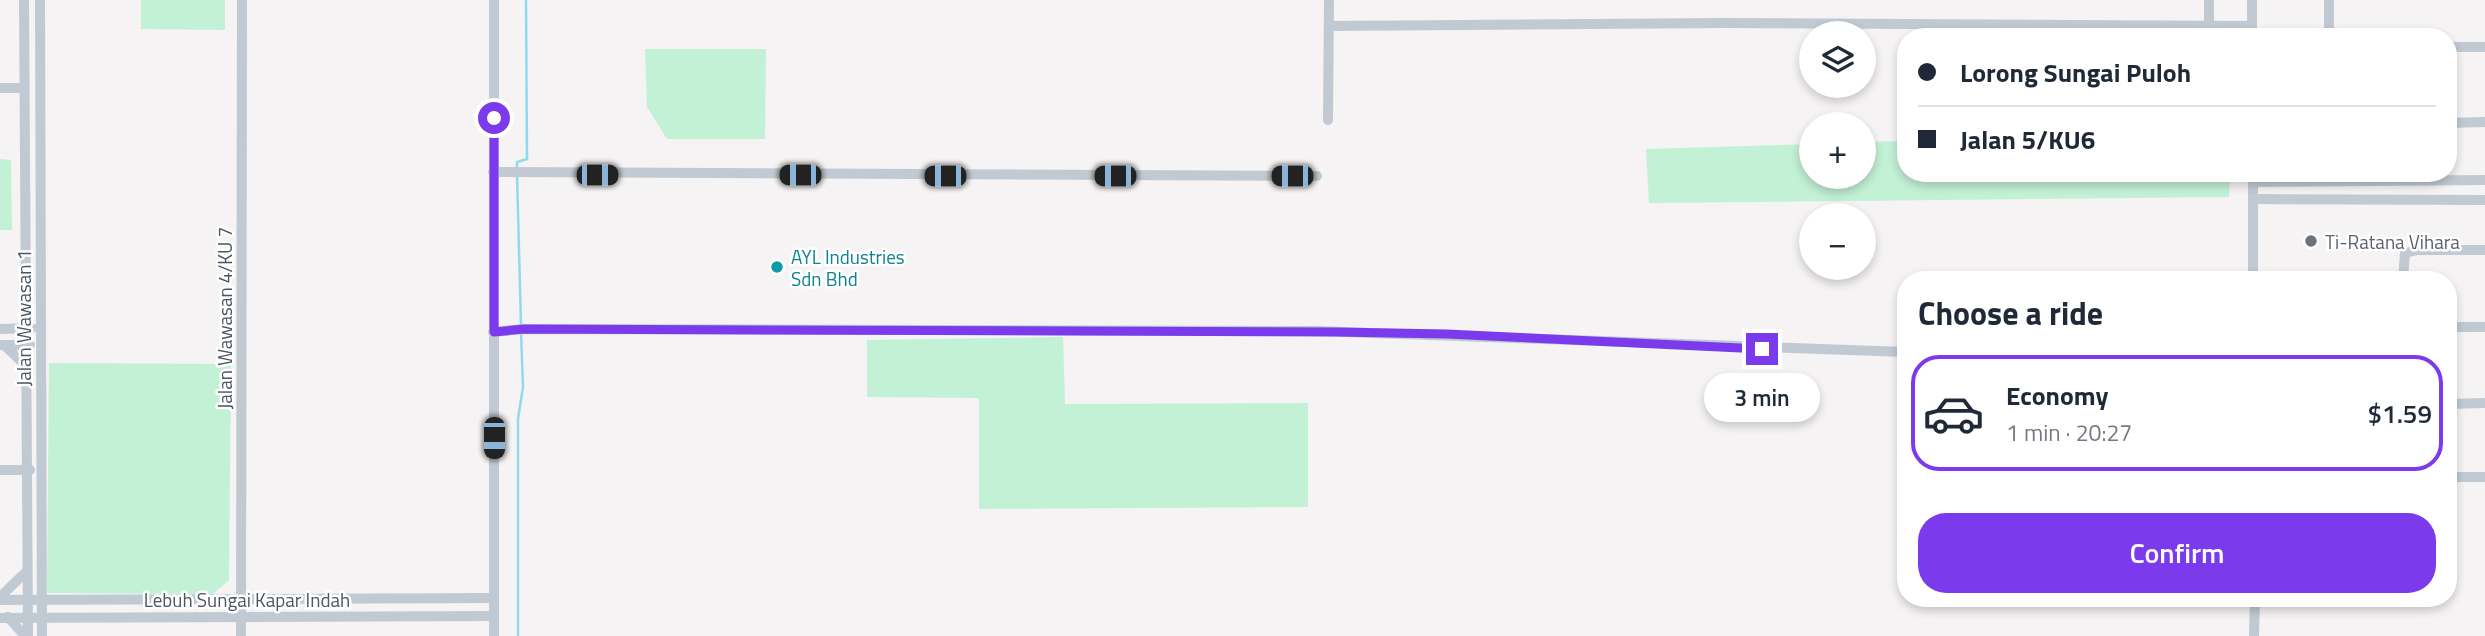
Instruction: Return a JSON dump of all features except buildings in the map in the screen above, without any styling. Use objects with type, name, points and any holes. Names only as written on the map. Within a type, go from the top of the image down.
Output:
[{"type":"street","name":"Jalan Wawasan 1","points":[[24,0],[27,636]]},
{"type":"street","name":"Jalan Wawasan 1","points":[[40,0],[42,636]]},
{"type":"street","name":"Jalan Wawasan 4/KU 7","points":[[241,636],[242,0]]},
{"type":"street","points":[[494,0],[493,173],[497,331],[494,636]]},
{"type":"street","points":[[1328,120],[1329,0]]},
{"type":"street","points":[[2209,0],[2209,28]]},
{"type":"street","points":[[2252,0],[2252,28]]},
{"type":"street","points":[[2329,0],[2329,28]]},
{"type":"street","points":[[1329,26],[1723,23],[1993,28]]},
{"type":"street","points":[[2457,47],[2485,47]]},
{"type":"street","points":[[0,88],[24,88]]},
{"type":"street","points":[[2457,123],[2485,122]]},
{"type":"street","points":[[493,173],[1317,176]]},
{"type":"street","points":[[2457,179],[2485,180]]},
{"type":"street","points":[[2253,182],[2253,271]]},
{"type":"street","points":[[2253,200],[2485,200]]},
{"type":"street","points":[[2404,271],[2405,253],[2417,250],[2485,250]]},
{"type":"street","points":[[0,328],[26,311]]},
{"type":"street","points":[[2457,327],[2485,327]]},
{"type":"street","points":[[0,328],[40,328]]},
{"type":"street","points":[[497,331],[1336,332],[1897,352]]},
{"type":"street","points":[[2,345],[40,345]]},
{"type":"street","points":[[2,345],[26,366]]},
{"type":"street","points":[[2457,404],[2485,403]]},
{"type":"street","points":[[0,470],[40,471]]},
{"type":"street","points":[[2457,477],[2485,477]]},
{"type":"street","points":[[0,599],[27,571]]},
{"type":"street","name":"Lebuh Sungai Kapar Indah","points":[[0,599],[494,598]]},
{"type":"street","points":[[2254,636],[2255,607]]},
{"type":"street","name":"Lebuh Sungai Kapar Indah","points":[[4,618],[494,616]]},
{"type":"street","points":[[4,618],[27,636]]},
{"type":"green space","points":[[141,0],[225,0],[225,30],[141,29]]},
{"type":"green space","points":[[645,49],[766,49],[765,139],[667,139],[647,107]]},
{"type":"green space","points":[[1897,141],[1897,182],[2230,182],[2229,197],[1649,203],[1646,149],[1799,144],[1799,189],[1876,189],[1876,142]]},
{"type":"green space","points":[[0,159],[11,160],[12,230],[0,230]]},
{"type":"green space","points":[[1063,337],[1065,404],[1308,403],[1308,507],[979,509],[979,398],[867,397],[867,340]]},
{"type":"green space","points":[[49,363],[231,364],[229,580],[213,594],[47,593]]},
{"type":"waterway","points":[[517,168],[517,162],[527,159],[526,0]]},
{"type":"waterway","points":[[517,174],[521,325]]},
{"type":"waterway","points":[[518,636],[518,419],[523,387],[521,332]]},
{"type":"place","name":"Ti-Ratana Vihara","points":[[2311,241]]},
{"type":"place","name":"AYL Industries Sdn Bhd","points":[[777,267]]},
{"type":"route","points":[[494,118],[494,332],[524,329],[1270,331],[1447,334],[1762,349]]}]
